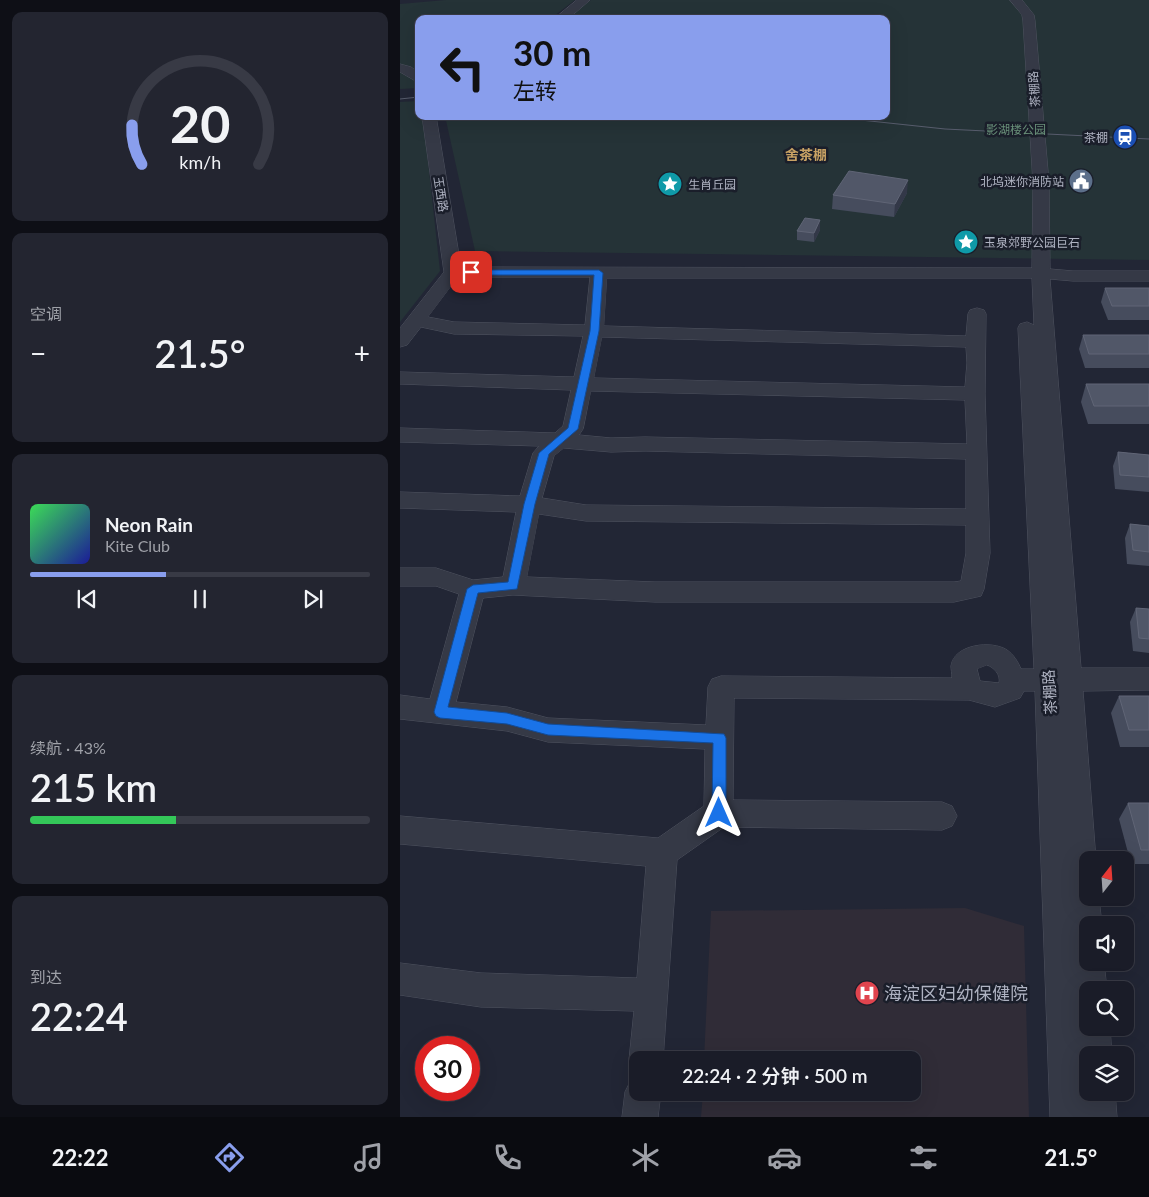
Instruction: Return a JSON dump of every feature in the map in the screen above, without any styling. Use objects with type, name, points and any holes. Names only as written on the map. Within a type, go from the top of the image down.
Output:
[{"type":"street","points":[[565,15],[584,0]]},
{"type":"street","name":"茶棚路","points":[[1016,0],[1028,14],[1029,21],[1041,183],[1041,273],[1025,291],[1058,679],[1084,916]]},
{"type":"street","points":[[400,68],[415,77]]},
{"type":"street","name":"玉西路","points":[[430,120],[453,272]]},
{"type":"street","points":[[1041,273],[1070,268],[1149,268]]},
{"type":"street","points":[[400,341],[453,272],[1041,273],[1074,276],[1149,276]]},
{"type":"street","points":[[512,586],[530,504],[544,453],[573,429],[594,331],[599,273]]},
{"type":"street","points":[[400,576],[436,577],[473,589],[512,586],[655,592],[954,592],[972,589],[978,553],[976,452],[978,425],[975,394],[977,314]]},
{"type":"street","points":[[416,320],[454,328],[975,342]]},
{"type":"street","points":[[400,378],[584,382],[733,389],[975,394]]},
{"type":"street","points":[[400,434],[528,438],[611,445],[645,444],[976,452]]},
{"type":"street","points":[[400,500],[530,504],[586,513],[977,518]]},
{"type":"street","points":[[440,712],[473,589]]},
{"type":"street","points":[[719,813],[721,687],[970,689],[989,696],[1001,696],[1010,690],[1014,680],[1010,668],[1002,660],[990,654],[974,656],[964,664],[965,677],[970,689]]},
{"type":"street","name":"茶棚路","points":[[1058,679],[1068,1117]]},
{"type":"street","points":[[1014,680],[1149,679]]},
{"type":"street","points":[[400,708],[507,718],[548,730],[719,738]]},
{"type":"street","points":[[400,830],[662,853],[719,813],[942,816]]},
{"type":"street","points":[[647,1051],[662,853]]},
{"type":"street","points":[[400,979],[481,990],[652,995]]},
{"type":"street","points":[[640,1117],[642,1101]]},
{"type":"street","points":[[1098,1101],[1099,1117]]},
{"type":"shaded area","name":"海淀区妇幼保健院","points":[[965,908],[1024,926],[1029,1117],[701,1117],[702,1101],[921,1101],[921,1051],[704,1051],[711,911]]},
{"type":"green space","points":[[446,0],[575,0],[555,15],[415,15],[415,88],[400,89],[400,4]]},
{"type":"green space","name":"影湖楼公园","points":[[591,0],[1149,0],[1149,260],[475,251],[446,120],[890,120],[890,15],[570,15]]},
{"type":"green space","points":[[415,101],[415,120],[423,120],[440,271],[400,322],[400,102]]},
{"type":"building","points":[[849,171],[908,180],[895,204],[833,195]]},
{"type":"building","points":[[805,218],[820,220],[814,233],[797,231]]},
{"type":"building","points":[[1105,288],[1149,288],[1149,306],[1112,306]]},
{"type":"building","points":[[1083,335],[1149,335],[1149,354],[1089,354]]},
{"type":"building","points":[[1086,384],[1149,384],[1149,406],[1094,406]]},
{"type":"building","points":[[1118,452],[1149,455],[1149,477],[1120,475]]},
{"type":"building","points":[[1130,524],[1149,526],[1149,552],[1133,550]]},
{"type":"building","points":[[1136,608],[1149,609],[1149,639],[1139,638]]},
{"type":"building","points":[[1119,696],[1149,696],[1149,730],[1129,730]]},
{"type":"building","points":[[1128,803],[1149,803],[1149,850],[1141,850]]},
{"type":"tram line","points":[[400,99],[415,97]]},
{"type":"tram line","points":[[861,120],[945,129],[1149,139]]},
{"type":"place","name":"茶棚","points":[[1125,137]]},
{"type":"place","name":"北坞迷你消防站","points":[[1081,181]]},
{"type":"place","name":"生肖丘园","points":[[670,184]]},
{"type":"place","name":"玉泉郊野公园巨石","points":[[966,242]]},
{"type":"place","name":"海淀区妇幼保健院","points":[[867,993]]},
{"type":"district","name":"舍茶棚","points":[[806,154]]},
{"type":"route","points":[[471,272],[599,273],[594,331],[573,429],[544,453],[530,504],[512,586],[473,589],[440,712],[507,718],[548,730],[719,738],[719,813]]}]
